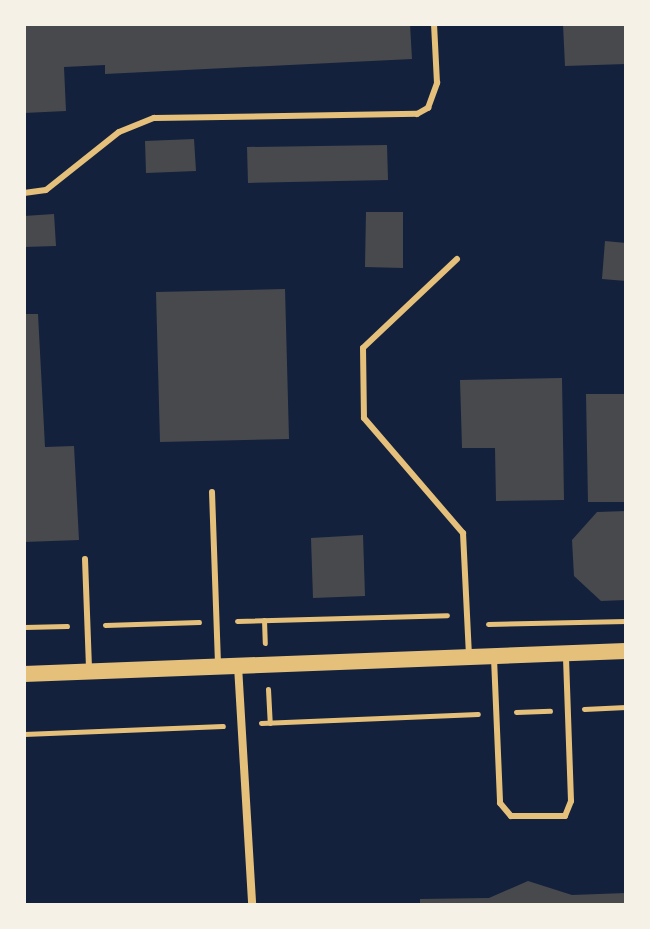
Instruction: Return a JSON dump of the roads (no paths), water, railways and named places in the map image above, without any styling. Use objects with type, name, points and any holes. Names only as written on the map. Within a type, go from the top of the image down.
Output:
[{"type":"main road","points":[[24,674],[626,651]]},
{"type":"street","points":[[238,666],[252,905]]},
{"type":"lane","points":[[24,193],[46,190],[119,132],[154,118],[417,114],[428,108],[437,83],[434,24]]},
{"type":"lane","points":[[457,259],[363,348],[364,418],[463,533],[469,657]]},
{"type":"lane","points":[[212,492],[218,667]]},
{"type":"lane","points":[[85,559],[89,672]]},
{"type":"lane","points":[[493,656],[500,803],[511,816],[565,816],[571,801],[566,653]]}]
